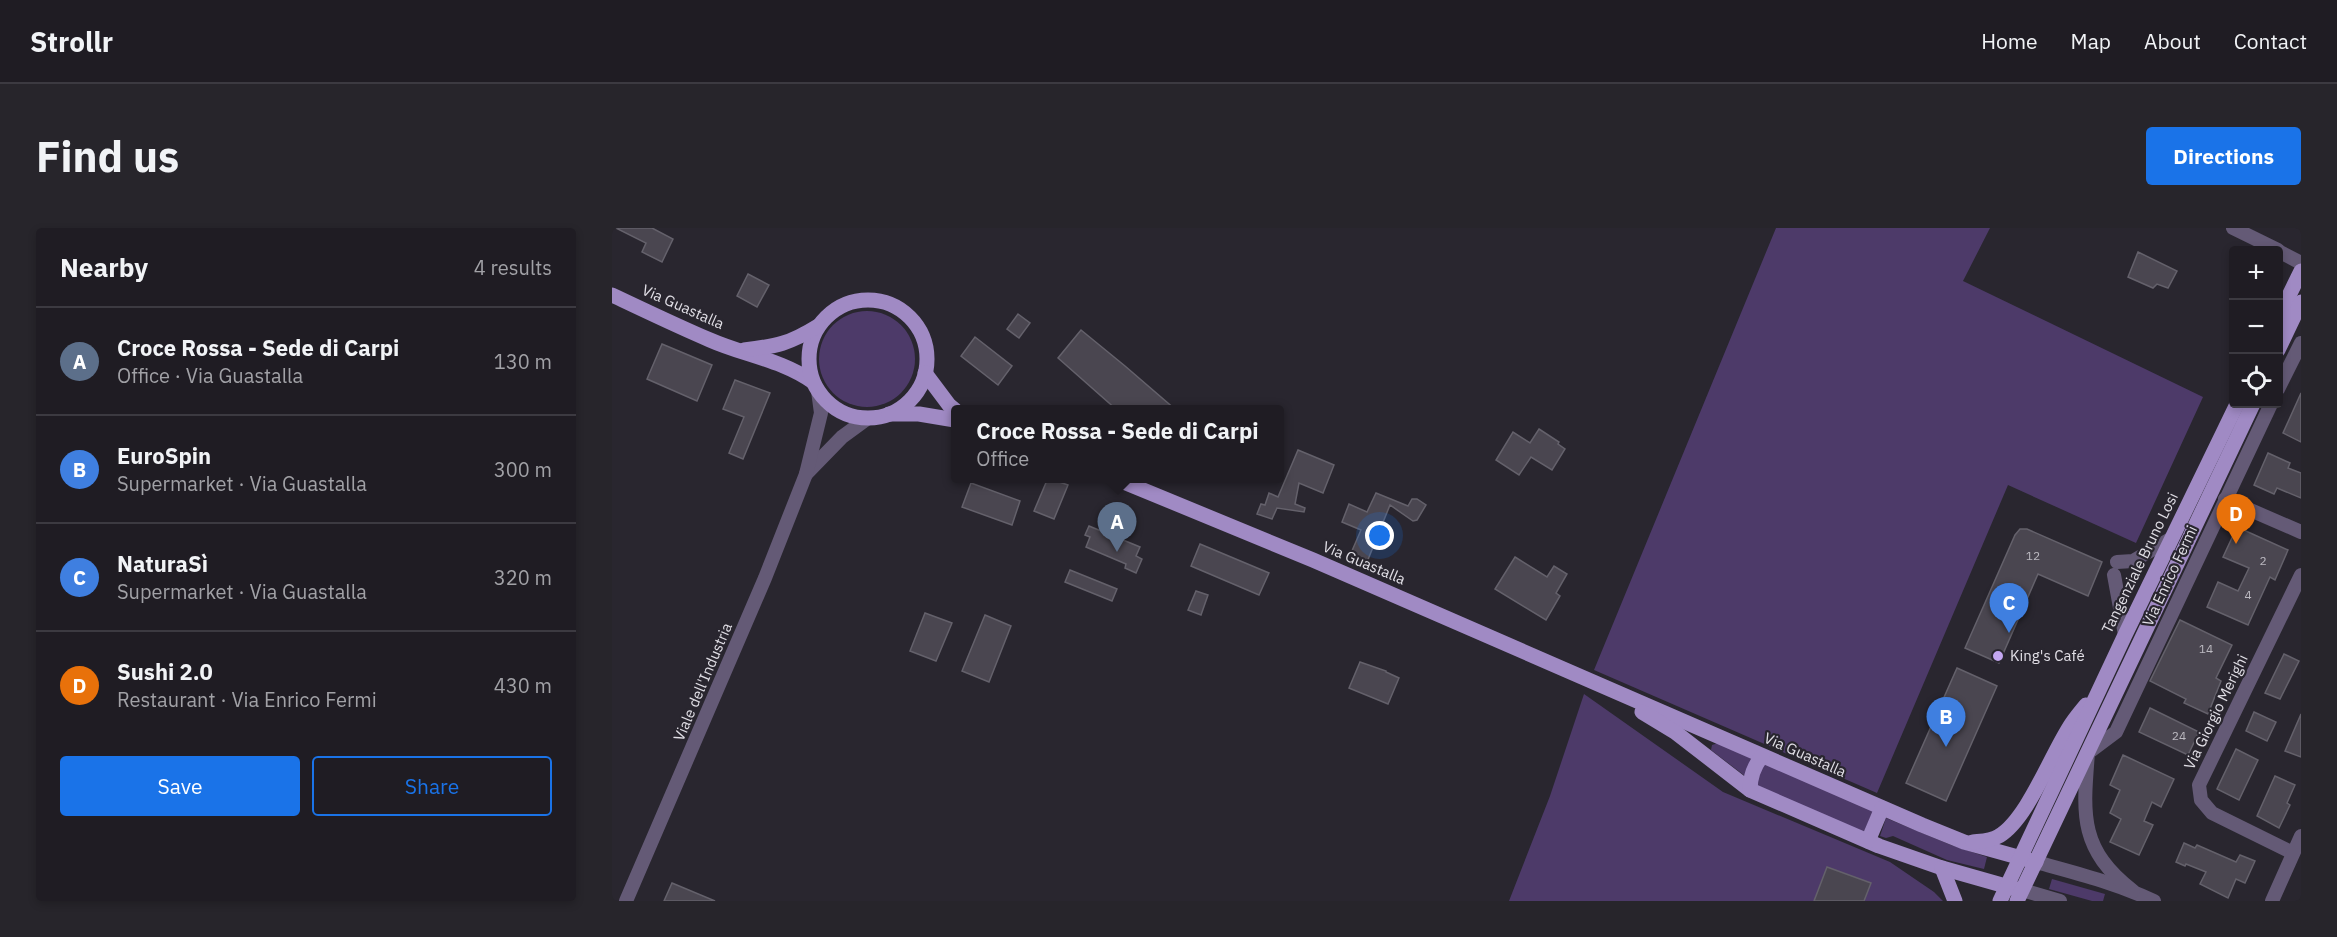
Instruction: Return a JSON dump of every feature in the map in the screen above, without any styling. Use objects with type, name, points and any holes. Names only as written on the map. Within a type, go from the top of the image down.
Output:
[{"type":"main road","points":[[2283,308],[2301,271]]},
{"type":"main road","name":"Via Guastalla","points":[[612,295],[711,341],[780,364],[801,374],[815,386]]},
{"type":"main road","points":[[889,414],[905,405],[918,390],[925,373],[927,354],[922,336],[913,321],[899,309],[882,302],[864,300],[846,304],[830,313],[818,326],[808,354],[809,368],[815,386],[831,405],[848,415],[868,418],[889,414],[919,414],[951,419]]},
{"type":"main road","points":[[2283,340],[2301,302]]},
{"type":"main road","name":"Via Guastalla","points":[[741,351],[782,346],[818,326]]},
{"type":"main road","points":[[925,373],[951,407]]},
{"type":"main road","name":"Tangenziale Bruno Losi","points":[[2000,901],[2015,892],[2101,686],[2235,408]]},
{"type":"main road","name":"Tangenziale Bruno Losi","points":[[2028,860],[2088,753],[2251,408]]},
{"type":"main road","name":"Via Guastalla","points":[[1126,483],[1313,560],[1882,808],[1964,842],[2028,860]]},
{"type":"main road","name":"Via Guastalla","points":[[1599,685],[1675,732],[1750,789],[1868,841],[2015,892]]},
{"type":"main road","name":"Via Guastalla","points":[[1964,842],[1989,841],[2000,836],[2013,824],[2034,792],[2071,724],[2101,686]]},
{"type":"main road","points":[[1750,789],[1750,779],[1755,765],[1762,756]]},
{"type":"main road","points":[[1868,841],[1882,808]]},
{"type":"main road","points":[[1942,868],[1954,901]]},
{"type":"street","points":[[2233,228],[2268,246]]},
{"type":"street","points":[[2283,254],[2301,263]]},
{"type":"street","points":[[2283,379],[2301,342]]},
{"type":"street","name":"Viale dell'Industria","points":[[626,901],[765,578],[807,474],[821,413],[815,386]]},
{"type":"street","name":"Via Enrico Fermi","points":[[2088,753],[2116,732],[2269,408]]},
{"type":"street","name":"Viale dell'Industria","points":[[807,474],[842,437],[868,418]]},
{"type":"street","points":[[2225,499],[2301,532]]},
{"type":"street","points":[[2125,635],[2116,569],[2172,538]]},
{"type":"street","name":"Via Giorgio Merighi","points":[[2293,853],[2212,813],[2201,800],[2199,785],[2301,575]]},
{"type":"street","points":[[2088,753],[2085,791],[2088,832],[2096,852],[2108,869],[2133,891]]},
{"type":"street","points":[[2272,901],[2301,836]]},
{"type":"street","name":"Via Guastalla","points":[[2028,860],[2133,891],[2154,901]]},
{"type":"street","name":"Via Guastalla","points":[[2015,892],[2060,901]]},
{"type":"shaded area","points":[[1776,228],[1990,228],[1963,281],[2203,397],[2136,543],[2008,485],[1877,793],[1594,670]]},
{"type":"shaded area","points":[[867,311],[885,314],[901,325],[912,341],[915,359],[912,377],[901,393],[885,404],[867,407],[849,404],[833,393],[822,377],[819,359],[822,341],[833,325],[849,314]]},
{"type":"shaded area","points":[[1584,694],[1723,792],[1890,862],[1934,892],[1943,901],[1509,901],[1550,796]]},
{"type":"shaded area","points":[[1718,743],[1753,759],[1745,776],[1711,750],[1712,745]]},
{"type":"shaded area","points":[[1767,763],[1873,811],[1863,834],[1758,786],[1756,783],[1762,764]]},
{"type":"shaded area","points":[[1886,818],[1987,857],[1984,869],[1947,860],[1893,836],[1886,838],[1880,836]]},
{"type":"shaded area","points":[[2052,879],[2105,894],[2103,901],[2092,901],[2049,889]]},
{"type":"building","points":[[616,228],[652,228],[673,239],[662,262],[642,252],[646,243]]},
{"type":"building","points":[[2138,252],[2177,271],[2168,288],[2157,284],[2153,288],[2128,277]]},
{"type":"building","points":[[748,274],[769,285],[757,307],[737,296]]},
{"type":"building","points":[[1018,314],[1030,323],[1019,338],[1007,329]]},
{"type":"building","points":[[1081,330],[1170,405],[1111,405],[1058,358]]},
{"type":"building","points":[[975,337],[1012,366],[998,385],[961,356]]},
{"type":"building","points":[[662,344],[712,365],[697,401],[647,379]]},
{"type":"building","points":[[735,380],[770,393],[743,459],[729,453],[744,417],[723,409]]},
{"type":"building","points":[[2301,393],[2301,442],[2283,433]]},
{"type":"building","points":[[1539,429],[1559,442],[1558,444],[1565,449],[1552,470],[1531,457],[1519,475],[1496,460],[1513,432],[1530,443]]},
{"type":"building","points":[[1298,450],[1334,465],[1323,493],[1299,483],[1295,504],[1305,508],[1304,512],[1277,508],[1272,519],[1257,514],[1261,504],[1265,505],[1269,493],[1278,497]]},
{"type":"building","points":[[2268,453],[2290,463],[2288,468],[2301,473],[2301,498],[2277,488],[2274,494],[2254,485]]},
{"type":"building","points":[[971,483],[1020,501],[1012,525],[962,507]]},
{"type":"building","points":[[1046,483],[1068,485],[1054,519],[1034,511]]},
{"type":"building","points":[[1376,493],[1408,506],[1412,499],[1417,499],[1426,505],[1417,520],[1413,521],[1390,505],[1365,567],[1348,560],[1361,530],[1342,522],[1349,504],[1367,512]]},
{"type":"building","points":[[1089,526],[1140,547],[1136,556],[1142,559],[1136,573],[1125,568],[1126,564],[1086,547],[1090,537],[1085,535]]},
{"type":"building","points":[[2237,527],[2288,550],[2275,580],[2270,577],[2248,625],[2207,607],[2218,582],[2238,591],[2249,568],[2223,557]]},
{"type":"building","points":[[2020,529],[2027,529],[2102,562],[2088,596],[2038,574],[1999,663],[1965,648],[2015,535]]},
{"type":"building","points":[[1200,544],[1269,573],[1259,595],[1191,566]]},
{"type":"building","points":[[1515,557],[1547,577],[1554,566],[1567,574],[1556,593],[1560,596],[1546,620],[1495,589]]},
{"type":"building","points":[[1070,570],[1117,589],[1112,601],[1065,582]]},
{"type":"building","points":[[1196,591],[1208,595],[1201,615],[1188,610]]},
{"type":"building","points":[[925,613],[952,623],[936,661],[910,651]]},
{"type":"building","points":[[985,615],[1011,626],[989,682],[962,671]]},
{"type":"building","points":[[2180,620],[2232,645],[2216,678],[2221,681],[2208,714],[2184,703],[2186,699],[2150,681]]},
{"type":"building","points":[[2284,654],[2299,661],[2280,699],[2265,693]]},
{"type":"building","points":[[1360,662],[1399,678],[1388,704],[1349,688]]},
{"type":"building","points":[[1957,668],[1997,686],[1946,801],[1906,783]]},
{"type":"building","points":[[2150,708],[2199,732],[2188,755],[2139,732]]},
{"type":"building","points":[[2254,712],[2276,722],[2267,741],[2246,731]]},
{"type":"building","points":[[2301,714],[2301,757],[2285,751]]},
{"type":"building","points":[[2236,749],[2258,760],[2239,800],[2217,789]]},
{"type":"building","points":[[2123,755],[2174,779],[2161,807],[2152,802],[2144,821],[2153,825],[2139,855],[2110,842],[2121,819],[2110,813],[2120,790],[2110,785]]},
{"type":"building","points":[[2275,776],[2295,785],[2287,803],[2290,805],[2279,828],[2257,816]]},
{"type":"building","points":[[2184,843],[2195,848],[2197,845],[2236,862],[2240,855],[2255,861],[2245,883],[2236,879],[2228,898],[2200,884],[2206,872],[2176,862]]},
{"type":"building","points":[[1827,867],[1871,883],[1864,901],[1814,901]]},
{"type":"building","points":[[672,883],[715,901],[664,901]]},
{"type":"place","name":"Sushi 2.0","points":[[2236,544]]},
{"type":"place","name":"Croce Rossa - Sede di Carpi","points":[[1117,552]]},
{"type":"place","name":"NaturaSì","points":[[2009,633]]},
{"type":"place","name":"King's Café","points":[[1998,656]]},
{"type":"place","name":"EuroSpin","points":[[1946,747]]}]
